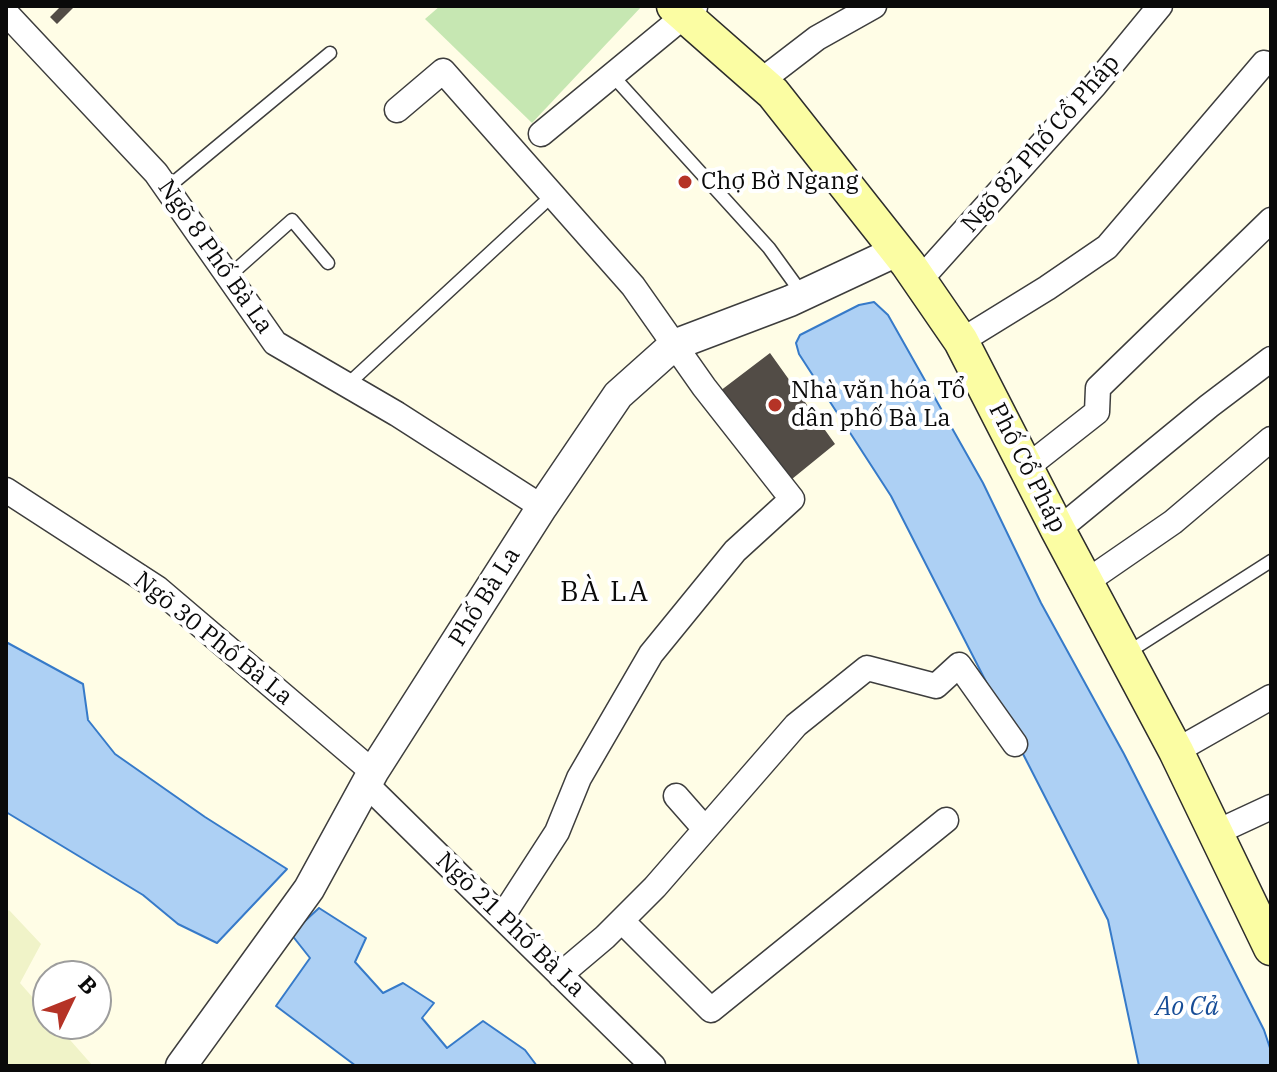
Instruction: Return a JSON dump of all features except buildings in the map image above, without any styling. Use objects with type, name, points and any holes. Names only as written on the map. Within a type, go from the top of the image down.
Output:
[{"type":"main road","name":"Phố Cổ Pháp","points":[[685,9],[773,93],[920,280],[961,341],[1176,751],[1271,948]]},
{"type":"street","points":[[761,81],[817,38],[874,6]]},
{"type":"street","name":"Ngõ 82 Phố Cổ Pháp","points":[[920,280],[1095,85],[1160,6]]},
{"type":"street","points":[[541,134],[685,9]]},
{"type":"street","name":"Ngõ 8 Phố Bà La","points":[[6,13],[156,173],[275,343],[542,507]]},
{"type":"street","points":[[961,341],[1107,247],[1264,63]]},
{"type":"street","points":[[397,110],[443,71],[633,286],[704,387],[792,499],[735,551],[651,654],[579,778],[557,832],[502,917]]},
{"type":"street","points":[[1027,467],[1097,412],[1098,388],[1271,220]]},
{"type":"street","name":"Phố Bà La","points":[[181,1066],[309,889],[370,778],[542,507],[618,395],[674,345],[803,295],[897,251]]},
{"type":"street","points":[[1058,530],[1271,359]]},
{"type":"street","points":[[1086,582],[1173,522],[1271,439]]},
{"type":"street","name":"Ngõ 30 Phố Bà La","points":[[6,490],[157,588],[370,778]]},
{"type":"street","points":[[560,975],[622,921],[655,887],[796,725],[867,668],[936,686],[959,665],[1015,744]]},
{"type":"street","points":[[1176,751],[1271,697]]},
{"type":"street","name":"Ngõ 21 Phố Bà La","points":[[370,778],[502,917],[653,1066]]},
{"type":"street","points":[[676,796],[705,829]]},
{"type":"street","points":[[1215,833],[1271,807]]},
{"type":"street","points":[[622,921],[711,1010],[946,820]]},
{"type":"lane","points":[[167,188],[330,53]]},
{"type":"lane","points":[[612,75],[769,248],[803,295]]},
{"type":"lane","points":[[347,385],[543,204]]},
{"type":"lane","points":[[229,276],[292,220],[328,263]]},
{"type":"lane","points":[[1124,654],[1271,561]]},
{"type":"green space","points":[[440,6],[642,6],[532,123],[425,19]]},
{"type":"green space","points":[[9,910],[41,944],[20,983],[32,997],[32,1040],[70,1040],[93,1066],[6,1066],[6,912]]},
{"type":"water","name":"Ao Cả","points":[[874,302],[888,315],[983,483],[1041,603],[1124,754],[1264,1030],[1271,1051],[1271,1066],[1139,1066],[1108,920],[891,496],[799,354],[796,343],[800,335],[859,305]]},
{"type":"water","points":[[6,642],[83,684],[88,720],[115,754],[287,869],[217,943],[178,924],[143,895],[6,812]]},
{"type":"water","points":[[319,908],[366,938],[355,962],[383,993],[403,983],[434,1003],[422,1018],[447,1048],[483,1021],[525,1050],[537,1066],[356,1066],[276,1006],[310,958],[291,934]]},
{"type":"place","name":"Chợ Bờ Ngang","points":[[685,182]]},
{"type":"place","name":"Nhà văn hóa Tổ dân phố Bà La","points":[[775,405]]},
{"type":"district","name":"BÀ LA","points":[[605,593]]}]
